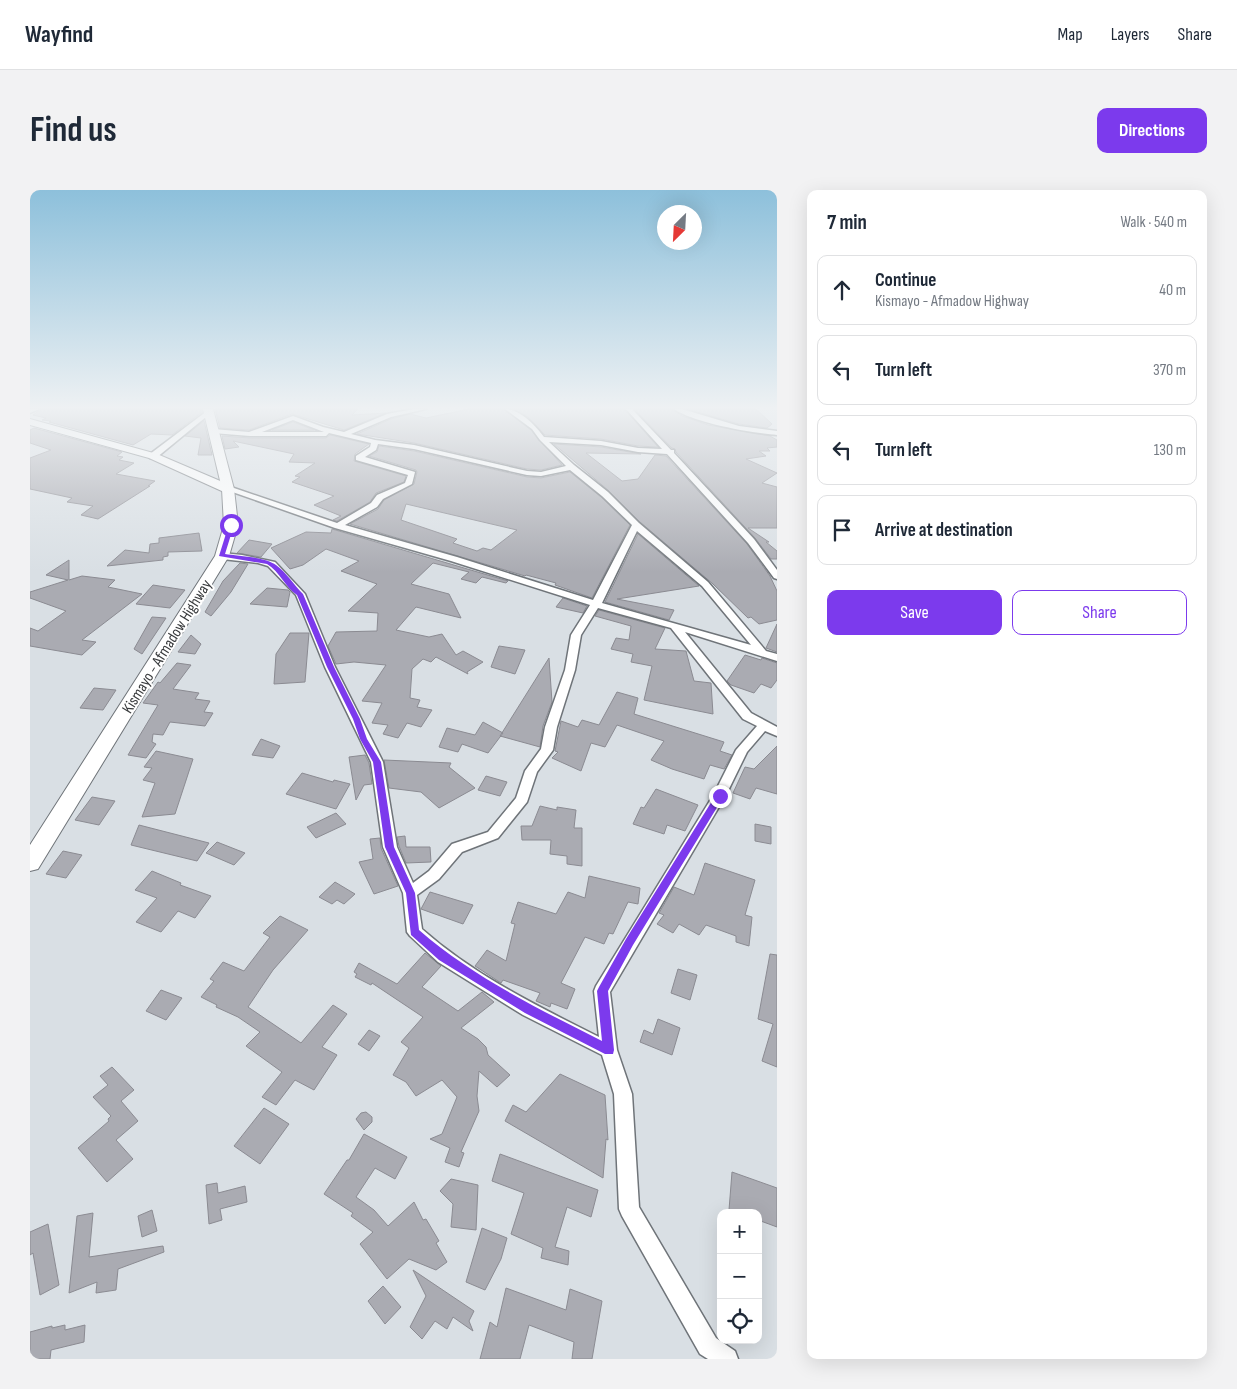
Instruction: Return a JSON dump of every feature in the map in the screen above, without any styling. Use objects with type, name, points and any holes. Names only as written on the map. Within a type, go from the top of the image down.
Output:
[{"type":"main road","name":"Kismayo - Afmadow Highway","points":[[30,863],[222,556],[231,525],[228,489],[221,464]]},
{"type":"street","points":[[170,464],[228,489],[338,526],[454,559],[596,604],[761,651],[777,658]]},
{"type":"street","points":[[338,526],[374,505],[380,497],[408,484],[412,478],[412,474],[399,468],[381,464]]},
{"type":"street","points":[[486,464],[527,473],[541,474],[571,467]]},
{"type":"street","points":[[567,464],[605,494],[636,525],[706,584],[761,651]]},
{"type":"street","points":[[681,464],[751,541],[777,576]]},
{"type":"street","points":[[410,893],[434,875],[457,848],[493,835],[522,799],[531,771],[548,750],[551,726],[570,670],[576,635],[596,604],[636,525]]},
{"type":"street","points":[[222,556],[268,563],[275,567],[294,590],[300,594],[330,667],[377,762],[390,847],[410,893],[414,932],[443,957],[529,1010],[609,1050]]},
{"type":"street","points":[[675,626],[747,716],[777,732]]},
{"type":"street","points":[[727,1359],[708,1346],[629,1209],[623,1094],[609,1050],[602,991],[716,803],[742,750],[764,724]]},
{"type":"building","points":[[30,464],[133,464],[116,474],[155,481],[98,519],[81,515],[93,506],[67,502],[72,498],[30,489]]},
{"type":"building","points":[[314,464],[363,464],[406,476],[404,482],[376,493],[370,502],[337,521],[333,520],[341,516],[314,505],[334,496],[292,482],[300,477],[295,476]]},
{"type":"building","points":[[394,464],[469,464],[527,477],[541,478],[570,472],[601,497],[630,525],[592,598],[555,585],[556,583],[525,576],[350,524],[378,509],[384,500],[414,484],[416,470]],"holes":[[[406,504],[517,530],[491,550],[483,548],[477,551],[453,543],[457,539],[401,520]]]},
{"type":"building","points":[[503,464],[562,465],[541,470]]},
{"type":"building","points":[[577,464],[600,464],[622,481],[638,479],[649,464],[673,464],[747,544],[770,576],[777,591],[777,620],[759,624],[751,617],[748,618],[713,584],[640,522],[609,491]]},
{"type":"building","points":[[687,464],[756,464],[777,473],[762,483],[777,487],[777,528],[748,528],[769,542],[766,542],[777,551],[777,559],[771,559],[755,538]]},
{"type":"building","points":[[332,529],[508,581],[506,583],[482,577],[476,583],[461,579],[469,572],[433,563],[411,584],[449,594],[461,618],[416,607],[396,630],[429,637],[442,634],[456,655],[463,651],[483,662],[467,672],[468,674],[436,657],[431,662],[423,659],[412,669],[410,698],[420,700],[417,707],[432,710],[421,727],[407,723],[398,738],[383,734],[388,725],[372,723],[382,703],[362,701],[386,665],[354,662],[336,664],[328,646],[336,632],[377,631],[378,613],[348,611],[377,584],[341,571],[359,561],[326,549],[303,565],[290,569],[271,548],[306,532],[331,533]]},
{"type":"building","points":[[199,533],[202,551],[168,552],[168,556],[163,557],[163,560],[107,566],[125,550],[149,553],[150,544],[159,543],[159,538]]},
{"type":"building","points":[[638,534],[699,586],[617,599],[674,610],[669,620],[605,602]]},
{"type":"building","points":[[249,540],[272,544],[261,557],[237,553]]},
{"type":"building","points":[[69,560],[69,580],[82,576],[115,580],[108,587],[142,594],[82,640],[96,642],[82,655],[30,646],[30,628],[38,631],[66,611],[30,598],[30,592],[68,580],[46,575]]},
{"type":"building","points":[[240,563],[248,564],[231,592],[211,616],[205,612],[223,581]]},
{"type":"building","points":[[153,585],[185,590],[170,608],[136,604]]},
{"type":"building","points":[[267,588],[288,590],[290,592],[287,607],[250,604]]},
{"type":"building","points":[[563,598],[587,606],[583,613],[556,607]]},
{"type":"building","points":[[599,610],[665,628],[655,649],[686,651],[694,681],[711,683],[713,714],[644,700],[652,666],[631,662],[633,654],[611,649],[616,638],[629,640],[631,626],[595,616]]},
{"type":"building","points":[[152,617],[166,618],[142,654],[134,649]]},
{"type":"building","points":[[777,624],[777,652],[766,648]]},
{"type":"building","points":[[290,633],[309,633],[305,682],[274,684],[276,654]]},
{"type":"building","points":[[191,635],[201,644],[195,654],[178,652]]},
{"type":"building","points":[[499,646],[525,650],[515,674],[491,667]]},
{"type":"building","points":[[745,655],[777,663],[777,680],[771,688],[761,684],[754,693],[731,685],[727,681]]},
{"type":"building","points":[[549,658],[552,702],[543,726],[540,747],[500,736]]},
{"type":"building","points":[[177,663],[191,665],[173,689],[199,693],[195,699],[210,701],[204,712],[213,713],[205,726],[170,722],[163,735],[153,734],[152,742],[156,744],[146,758],[128,755],[158,705],[143,703],[158,682],[160,683]]},
{"type":"building","points":[[94,688],[116,690],[103,710],[80,708]]},
{"type":"building","points":[[617,692],[638,698],[634,714],[724,742],[720,751],[732,755],[724,769],[710,765],[704,779],[672,769],[651,760],[664,741],[617,725],[605,747],[591,743],[581,771],[552,758],[558,752],[555,751],[561,721],[578,727],[582,720],[599,725]]},
{"type":"building","points":[[483,722],[503,733],[488,753],[462,744],[458,752],[439,747],[447,728],[475,735]]},
{"type":"building","points":[[261,739],[280,746],[273,758],[252,755]]},
{"type":"building","points":[[777,746],[777,794],[756,788],[750,799],[733,793],[745,767],[754,769]]},
{"type":"building","points":[[156,751],[193,759],[175,814],[142,817],[155,783],[143,780],[152,768],[144,767]]},
{"type":"building","points":[[365,755],[369,763],[372,784],[364,785],[356,800],[349,757]]},
{"type":"building","points":[[384,760],[451,763],[449,767],[475,788],[439,808],[421,792],[389,788]]},
{"type":"building","points":[[302,773],[333,782],[334,780],[350,784],[336,809],[286,794]]},
{"type":"building","points":[[486,776],[507,782],[500,796],[478,790]]},
{"type":"building","points":[[656,789],[698,805],[685,831],[667,825],[664,834],[633,824],[641,807],[644,808]]},
{"type":"building","points":[[92,797],[115,801],[99,825],[75,820]]},
{"type":"building","points":[[540,806],[557,810],[557,807],[576,810],[574,828],[582,828],[582,866],[567,864],[567,856],[550,854],[551,840],[522,840],[521,826],[532,826]]},
{"type":"building","points":[[336,813],[346,824],[316,838],[307,827]]},
{"type":"building","points":[[755,824],[771,827],[771,844],[755,841]]},
{"type":"building","points":[[139,825],[209,843],[197,861],[131,845]]},
{"type":"building","points":[[405,836],[406,847],[430,847],[431,862],[406,863],[397,837]]},
{"type":"building","points":[[380,838],[381,848],[398,886],[374,894],[359,862],[373,859],[370,839]]},
{"type":"building","points":[[217,842],[245,853],[234,865],[206,853]]},
{"type":"building","points":[[63,851],[82,855],[66,878],[46,874]]},
{"type":"building","points":[[705,863],[755,880],[745,915],[752,917],[749,946],[736,942],[736,936],[706,925],[699,935],[679,924],[673,933],[657,924],[664,915],[659,913],[674,887],[694,895]]},
{"type":"building","points":[[152,871],[181,883],[180,885],[211,896],[195,918],[178,911],[161,932],[136,922],[157,898],[135,890]]},
{"type":"building","points":[[589,876],[640,888],[638,904],[628,902],[613,934],[609,933],[604,944],[585,937],[561,983],[575,989],[567,1009],[551,1003],[550,1007],[536,1001],[540,993],[503,980],[501,983],[475,966],[487,950],[506,961],[515,924],[511,923],[518,902],[556,914],[568,892],[585,898]]},
{"type":"building","points":[[335,882],[355,894],[344,904],[337,900],[332,904],[319,897]]},
{"type":"building","points":[[430,892],[473,905],[463,924],[421,909]]},
{"type":"building","points":[[280,916],[308,930],[273,970],[248,1007],[301,1043],[333,1005],[347,1014],[322,1047],[337,1055],[314,1090],[295,1080],[276,1105],[262,1097],[282,1072],[246,1046],[260,1032],[238,1017],[216,1007],[217,1005],[201,997],[214,981],[210,979],[223,962],[244,971],[270,937],[263,933]]},
{"type":"building","points":[[425,953],[441,966],[422,987],[458,1011],[482,992],[494,1002],[461,1028],[478,1039],[486,1047],[488,1055],[510,1075],[497,1087],[479,1071],[477,1096],[479,1111],[461,1152],[464,1153],[459,1167],[445,1162],[450,1148],[430,1139],[442,1134],[457,1097],[442,1080],[416,1096],[406,1082],[393,1075],[409,1048],[401,1042],[423,1017],[372,983],[371,985],[355,977],[357,974],[354,972],[359,963],[397,984]]},
{"type":"building","points":[[770,954],[777,955],[777,1067],[762,1061],[773,1024],[758,1019]]},
{"type":"building","points":[[678,969],[697,975],[690,1000],[671,993]]},
{"type":"building","points":[[161,990],[182,998],[166,1020],[146,1011]]},
{"type":"building","points":[[658,1019],[680,1028],[672,1055],[640,1042],[644,1030],[653,1034]]},
{"type":"building","points":[[369,1030],[380,1036],[369,1051],[358,1044]]},
{"type":"building","points":[[112,1067],[134,1090],[121,1101],[138,1121],[116,1140],[133,1159],[107,1182],[78,1148],[109,1121],[108,1119],[111,1116],[93,1097],[108,1085],[100,1076]]},
{"type":"building","points":[[560,1074],[605,1095],[608,1140],[606,1139],[603,1178],[505,1121],[513,1105],[526,1112]]},
{"type":"building","points":[[264,1108],[289,1124],[260,1164],[234,1146]]},
{"type":"building","points":[[366,1112],[372,1117],[372,1122],[364,1130],[356,1119],[361,1113]]},
{"type":"building","points":[[364,1134],[407,1157],[395,1179],[375,1168],[356,1197],[374,1210],[388,1226],[414,1202],[423,1220],[426,1219],[439,1241],[436,1243],[447,1262],[436,1270],[409,1259],[387,1279],[360,1244],[373,1232],[351,1216],[353,1213],[324,1194],[347,1160],[349,1160]]},
{"type":"building","points":[[500,1154],[598,1190],[591,1217],[567,1207],[555,1247],[569,1251],[568,1265],[541,1258],[543,1248],[511,1234],[524,1193],[492,1181]]},
{"type":"building","points":[[732,1172],[777,1188],[777,1227],[762,1221],[762,1209],[729,1209]]},
{"type":"building","points":[[451,1179],[478,1185],[476,1230],[451,1227],[453,1204],[440,1191]]},
{"type":"building","points":[[217,1183],[218,1193],[245,1186],[247,1202],[220,1209],[222,1220],[209,1224],[206,1185]]},
{"type":"building","points":[[152,1210],[157,1231],[142,1237],[138,1216]]},
{"type":"building","points":[[93,1213],[89,1257],[163,1246],[164,1252],[118,1269],[116,1290],[96,1293],[97,1282],[69,1293],[77,1216]]},
{"type":"building","points":[[48,1224],[59,1285],[40,1295],[33,1253],[30,1255],[30,1232]]},
{"type":"building","points":[[482,1228],[507,1238],[501,1259],[485,1290],[466,1282]]},
{"type":"building","points":[[413,1270],[474,1311],[469,1321],[473,1331],[453,1317],[447,1329],[435,1321],[422,1339],[410,1327],[426,1296]]},
{"type":"building","points":[[383,1286],[401,1307],[385,1324],[368,1301]]},
{"type":"building","points":[[506,1288],[566,1310],[570,1289],[602,1301],[592,1359],[572,1359],[574,1342],[529,1325],[520,1359],[480,1359],[490,1322],[497,1327]]},
{"type":"building","points":[[65,1325],[65,1330],[85,1325],[84,1342],[51,1350],[50,1359],[30,1359],[30,1332],[52,1326],[52,1328]]},
{"type":"route","points":[[231,525],[222,556],[268,563],[275,567],[294,590],[300,594],[330,667],[377,762],[390,847],[410,893],[414,932],[443,957],[529,1010],[609,1050],[602,991],[660,892],[720,796]]}]
